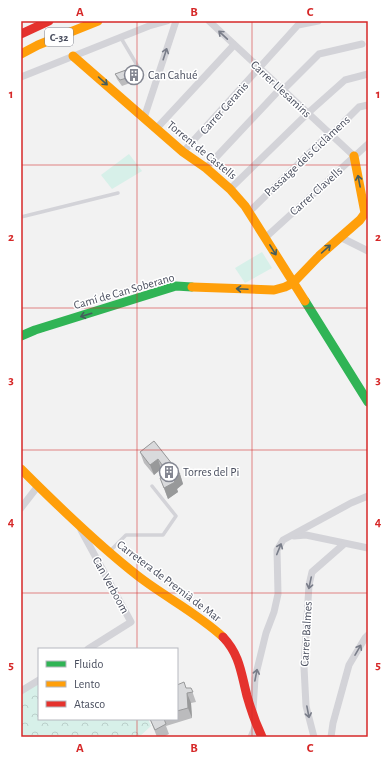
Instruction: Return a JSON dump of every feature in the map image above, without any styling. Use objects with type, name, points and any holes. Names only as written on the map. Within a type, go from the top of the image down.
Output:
[{"type":"main road","name":"C-32","points":[[21,34],[50,21]]},
{"type":"main road","name":"C-32","points":[[21,54],[38,45],[98,21]]},
{"type":"main road","name":"Torrent de Castells","points":[[73,56],[183,152],[206,168],[230,189],[249,212],[368,402]]},
{"type":"main road","name":"Camí de Can Soberano","points":[[21,336],[176,286],[274,290],[293,283],[340,236],[360,220],[365,213],[354,156]]},
{"type":"main road","name":"Carretera de Premià de Mar","points":[[21,469],[78,525],[110,552],[139,576],[205,622],[223,637],[232,647],[240,661],[256,725],[262,737]]},
{"type":"street","points":[[21,77],[121,37],[167,21]]},
{"type":"street","points":[[144,118],[176,21]]},
{"type":"street","name":"Carrer Llesamins","points":[[209,21],[354,156]]},
{"type":"street","name":"Carrer Geranis","points":[[183,152],[259,68],[297,23],[318,21]]},
{"type":"street","points":[[206,168],[281,88],[285,88],[319,54],[362,44]]},
{"type":"street","points":[[156,129],[234,45]]},
{"type":"street","points":[[230,189],[308,113],[345,80],[368,74]]},
{"type":"street","name":"Passatge dels Ciclàmens","points":[[249,212],[330,133],[333,133],[359,107],[368,105]]},
{"type":"street","name":"Carrer Clavells","points":[[265,238],[368,144]]},
{"type":"street","points":[[340,236],[368,251]]},
{"type":"street","points":[[21,508],[38,486]]},
{"type":"street","points":[[253,714],[255,678],[266,633],[274,612],[278,594],[277,550],[283,540],[351,503],[368,496]]},
{"type":"street","name":"Can Verboom","points":[[78,525],[131,622],[90,648]]},
{"type":"street","points":[[292,536],[306,535],[368,548]]},
{"type":"street","name":"Carrer Balmes","points":[[314,737],[306,706],[304,667],[309,585],[312,572],[344,544]]},
{"type":"street","points":[[332,737],[333,723],[349,665],[368,635]]},
{"type":"street","points":[[21,691],[38,681]]},
{"type":"street","points":[[251,737],[256,725]]},
{"type":"lane","points":[[121,37],[140,70]]},
{"type":"lane","points":[[21,217],[118,193]]},
{"type":"lane","points":[[110,552],[126,535],[163,535],[176,516],[152,486]]},
{"type":"green space","points":[[129,154],[142,171],[112,189],[101,175]]},
{"type":"green space","points":[[262,252],[272,268],[245,283],[235,268]]},
{"type":"green space","points":[[38,683],[38,720],[148,720],[151,726],[139,737],[21,737],[21,694]]},
{"type":"building","points":[[137,66],[140,74],[120,80],[115,74]]},
{"type":"building","points":[[154,441],[180,474],[172,479],[175,482],[164,488],[160,478],[167,472],[158,459],[150,465],[140,452]]},
{"type":"building","points":[[184,682],[186,688],[191,688],[193,692],[187,693],[188,708],[178,711],[178,685]]},
{"type":"building","points":[[150,720],[164,720],[166,724],[155,730]]},
{"type":"traffic: fast","points":[[21,336],[35,330],[176,286],[192,287]]},
{"type":"traffic: fast","points":[[305,301],[368,402]]},
{"type":"traffic: slow","points":[[21,54],[38,45],[98,21]]},
{"type":"traffic: slow","points":[[73,56],[183,152],[206,168],[230,189],[245,206],[305,301]]},
{"type":"traffic: slow","points":[[192,287],[274,290],[293,283],[319,256],[360,220],[365,213],[354,156]]},
{"type":"traffic: slow","points":[[21,469],[49,497],[123,564],[148,584],[203,620],[223,637]]},
{"type":"traffic: jam","points":[[21,34],[49,21]]},
{"type":"traffic: jam","points":[[223,637],[229,644],[236,658],[250,706],[262,737]]},
{"type":"place","name":"Can Cahué","points":[[134,75]]},
{"type":"place","name":"Torres del Pi","points":[[169,472]]}]
